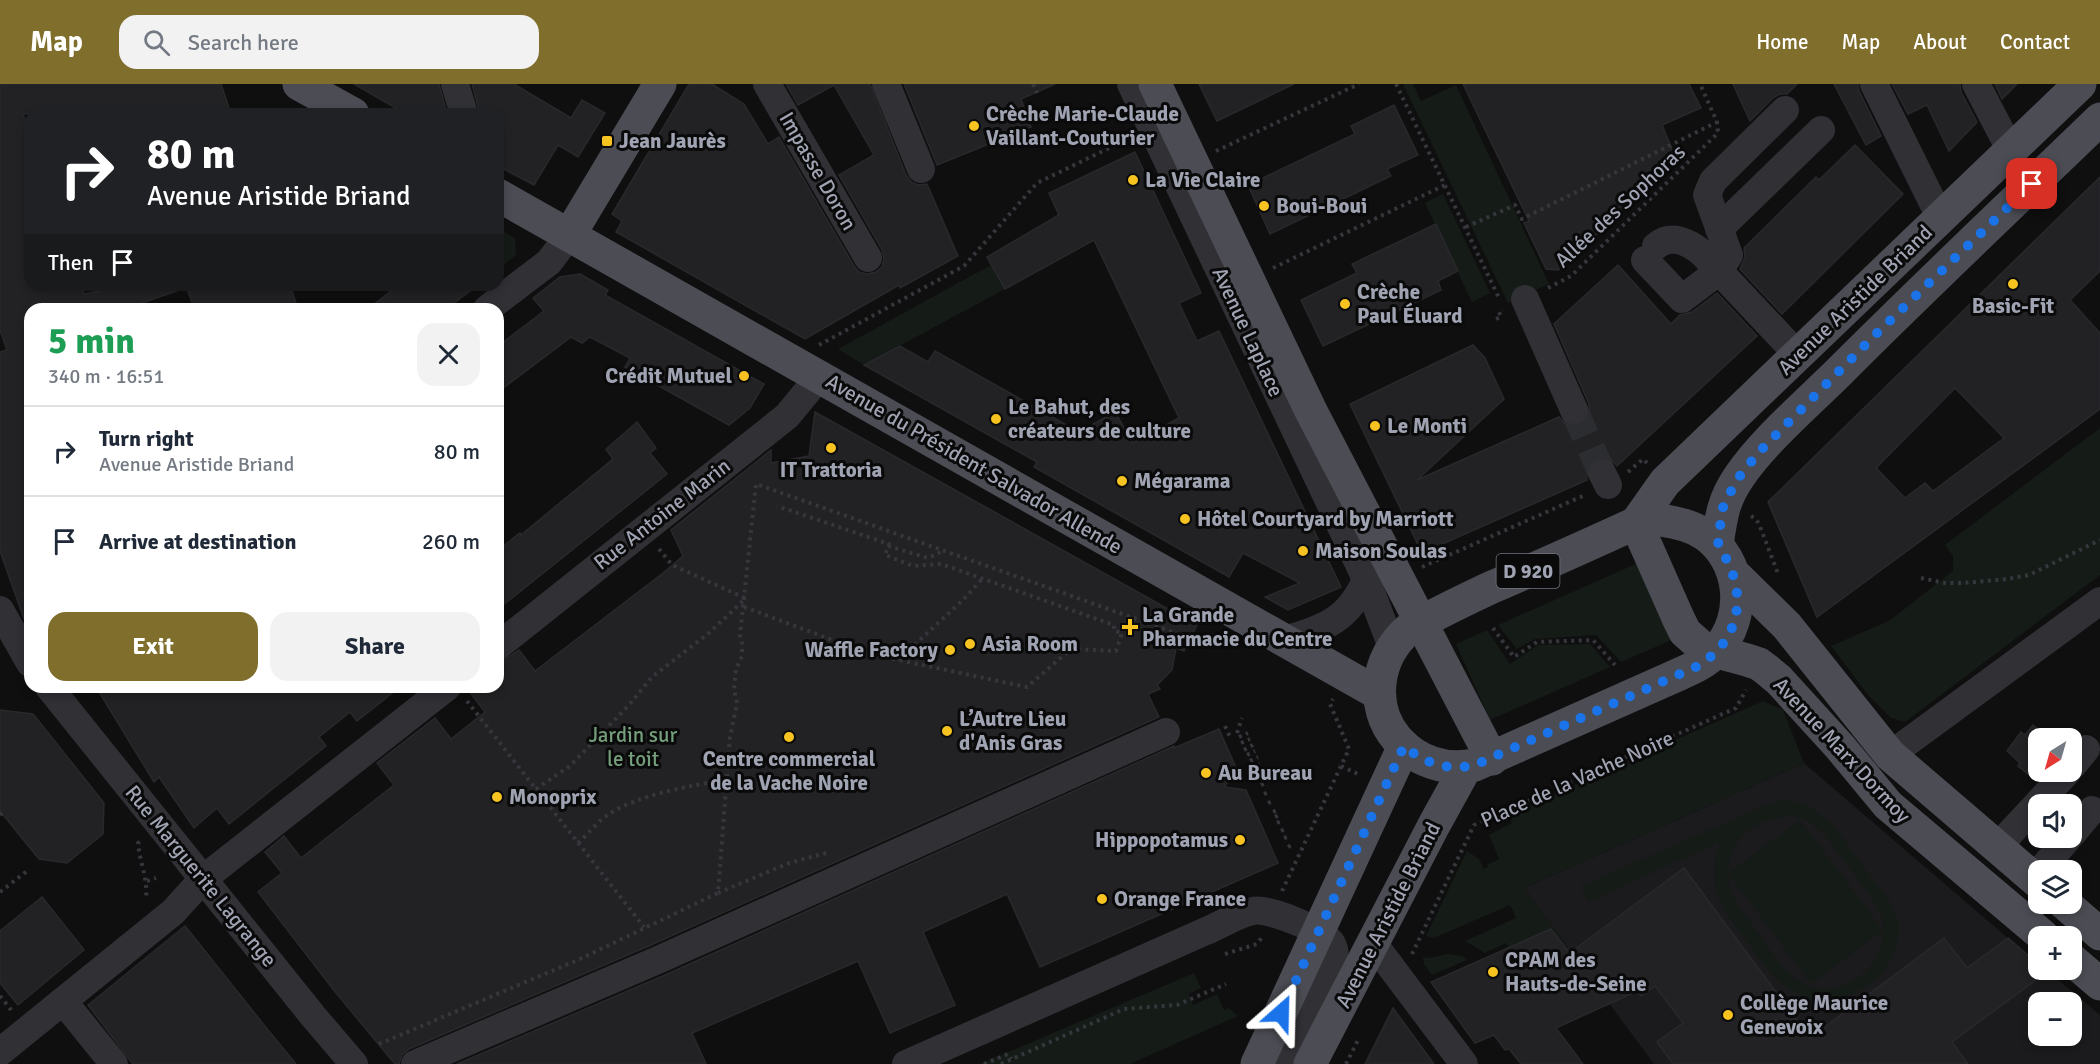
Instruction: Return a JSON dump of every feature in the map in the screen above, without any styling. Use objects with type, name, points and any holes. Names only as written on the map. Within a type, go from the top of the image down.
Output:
[{"type":"main road","points":[[299,84],[342,108]]},
{"type":"main road","points":[[570,234],[660,84]]},
{"type":"main road","name":"Avenue Laplace","points":[[1155,84],[1311,411],[1421,622]]},
{"type":"main road","name":"Avenue Aristide Briand","points":[[1636,523],[1665,482],[2080,84]]},
{"type":"main road","name":"Avenue Aristide Briand","points":[[1718,545],[1722,510],[1726,500],[1739,477],[1759,452],[1876,334],[2100,119]]},
{"type":"main road","name":"Avenue du Président Salvador Allende","points":[[504,198],[815,363],[1283,640],[1379,694]]},
{"type":"main road","name":"D 920","points":[[1660,520],[1676,522],[1704,534],[1718,545],[1734,574],[1737,597],[1735,616],[1726,639],[1698,666],[1479,763],[1452,767],[1427,762],[1404,746],[1386,722],[1379,694],[1382,669],[1392,647],[1410,628],[1421,622],[1636,523],[1660,520]]},
{"type":"main road","points":[[1636,523],[1685,632],[1703,648],[1715,652]]},
{"type":"main road","name":"Avenue Marx Dormoy","points":[[1734,574],[1786,626],[1890,755],[2028,868]]},
{"type":"main road","points":[[1421,622],[1479,763]]},
{"type":"main road","name":"Avenue Marx Dormoy","points":[[1715,652],[1759,664],[1767,670],[1787,689],[1865,777],[1881,799],[2031,926]]},
{"type":"main road","points":[[1257,1064],[1404,746]]},
{"type":"main road","points":[[1865,777],[1890,755]]},
{"type":"main road","name":"Avenue Aristide Briand","points":[[1310,1064],[1434,825],[1479,763]]},
{"type":"main road","points":[[2077,914],[2100,934]]},
{"type":"main road","points":[[2082,969],[2100,984]]},
{"type":"street","points":[[455,84],[462,108]]},
{"type":"street","name":"Impasse Doron","points":[[767,84],[868,258]]},
{"type":"street","points":[[886,84],[921,169]]},
{"type":"street","name":"Avenue Laplace","points":[[1131,84],[1366,579],[1392,647]]},
{"type":"street","points":[[1874,84],[1941,219]]},
{"type":"street","points":[[1976,84],[2011,151]]},
{"type":"street","points":[[1785,110],[1713,182],[1707,195],[1729,255],[1719,271],[1682,298],[1651,253],[1661,242],[1670,239],[1687,243],[1702,253],[1719,271],[1798,355]]},
{"type":"street","points":[[1719,229],[1821,130]]},
{"type":"street","points":[[495,303],[549,262],[570,234]]},
{"type":"street","points":[[1514,304],[1574,410]]},
{"type":"street","name":"Rue Antoine Marin","points":[[504,641],[787,416],[815,363]]},
{"type":"street","points":[[1283,640],[1306,634],[1334,622],[1347,610],[1366,579],[1378,540]]},
{"type":"street","points":[[1890,755],[2100,601]]},
{"type":"street","points":[[0,610],[24,653]]},
{"type":"street","name":"Rue Marguerite Lagrange","points":[[54,693],[354,1064]]},
{"type":"street","points":[[0,1052],[173,912],[203,879],[439,693]]},
{"type":"street","points":[[416,1064],[668,956],[1166,732]]},
{"type":"street","points":[[1998,846],[2057,782]]},
{"type":"street","points":[[2082,821],[2091,810]]},
{"type":"street","points":[[2051,860],[2060,848]]},
{"type":"street","points":[[906,1064],[1253,910],[1268,924],[1319,933]]},
{"type":"street","name":"Avenue Aristide Briand","points":[[1286,1064],[1335,956],[1332,943],[1319,933]]},
{"type":"street","points":[[1373,943],[1464,1064]]},
{"type":"street","points":[[63,1001],[114,1064]]},
{"type":"path","points":[[1033,84],[1037,93]]},
{"type":"path","points":[[1215,152],[1359,84]]},
{"type":"path","points":[[1396,84],[1466,227],[1514,304]]},
{"type":"path","points":[[1466,227],[1515,205],[1522,219],[1718,122],[1700,84]]},
{"type":"path","name":"Allée des Sophoras","points":[[1496,319],[1501,317],[1499,312],[1571,276],[1718,133],[1718,122]]},
{"type":"path","points":[[815,363],[964,266],[1037,183],[1137,135]]},
{"type":"path","points":[[1271,269],[1445,185]]},
{"type":"path","points":[[1413,571],[1605,479],[1622,479],[1643,459],[1651,467]]},
{"type":"path","points":[[379,1044],[580,959],[718,892],[730,737],[737,703],[734,689],[736,669],[742,656],[740,635],[756,484],[1190,638],[1220,634]]},
{"type":"path","points":[[777,506],[928,558],[944,550]]},
{"type":"path","points":[[1743,514],[1756,519],[1759,524],[1780,580]]},
{"type":"path","points":[[1922,578],[1945,583],[1964,583],[2029,575],[2100,540]]},
{"type":"path","points":[[744,607],[870,654],[1027,687],[1071,649],[1116,651],[1122,633],[1114,630],[1114,624],[941,564],[913,566],[885,555],[888,546]]},
{"type":"path","points":[[668,561],[672,566],[745,598]]},
{"type":"path","points":[[898,660],[963,600],[983,578]]},
{"type":"path","points":[[536,789],[570,766],[629,705],[652,677],[709,633],[745,598]]},
{"type":"path","points":[[1492,628],[1514,657],[1536,642],[1593,640],[1615,665]]},
{"type":"path","points":[[1223,954],[1257,944],[1349,750],[1330,704],[1336,692]]},
{"type":"path","name":"Place de la Vache Noire","points":[[1409,958],[1474,825],[1736,708],[1743,695]]},
{"type":"path","points":[[470,705],[644,927]]},
{"type":"path","points":[[1242,718],[1238,735],[1248,733]]},
{"type":"path","points":[[1225,726],[1230,737]]},
{"type":"path","points":[[1242,743],[1250,739]]},
{"type":"path","points":[[1245,750],[1253,745]]},
{"type":"path","points":[[1247,755],[1255,751]]},
{"type":"path","points":[[1250,761],[1258,757]]},
{"type":"path","points":[[1341,766],[1364,777]]},
{"type":"path","points":[[1253,769],[1262,769],[1257,777]]},
{"type":"path","points":[[578,843],[609,814],[634,803],[687,786],[726,780]]},
{"type":"path","points":[[1260,785],[1268,782]]},
{"type":"path","points":[[1264,794],[1271,791]]},
{"type":"path","points":[[1268,803],[1275,800]]},
{"type":"path","points":[[1274,815],[1280,812]]},
{"type":"path","points":[[1277,823],[1283,820]]},
{"type":"path","points":[[1281,831],[1287,828]]},
{"type":"path","points":[[1284,838],[1290,836]]},
{"type":"path","points":[[143,840],[138,843],[147,881],[146,900]]},
{"type":"path","points":[[1288,847],[1293,844]]},
{"type":"path","points":[[0,892],[27,871]]},
{"type":"path","points":[[147,881],[156,878]]},
{"type":"path","points":[[1001,1064],[1124,1009],[1177,1005],[1226,984]]},
{"type":"path","points":[[984,1064],[1008,1054],[1011,1059]]},
{"type":"shaded area","points":[[1403,84],[1413,84],[1421,101],[1456,85],[1549,284],[1508,303]]},
{"type":"shaded area","points":[[1443,194],[1490,293],[1472,302],[1425,203]]},
{"type":"shaded area","points":[[504,232],[515,238],[516,255],[504,265]]},
{"type":"shaded area","points":[[991,265],[1005,289],[864,365],[838,349]]},
{"type":"shaded area","points":[[2100,428],[2100,575],[1905,722],[1891,718],[1868,695],[1831,646],[1889,621],[1953,571],[1953,556],[1945,545]]},
{"type":"shaded area","points":[[1640,562],[1674,639],[1621,662],[1596,635],[1535,639],[1517,649],[1498,625]]},
{"type":"shaded area","points":[[1487,630],[1510,664],[1538,645],[1590,644],[1610,667],[1490,720],[1456,644]]},
{"type":"shaded area","points":[[1763,701],[1783,710],[1804,763],[1524,888],[1569,949],[1567,950],[1551,930],[1509,948],[1506,943],[1485,953],[1465,941],[1516,918],[1510,905],[1434,938],[1426,936],[1467,851],[1479,859],[1484,869],[1499,859],[1489,835],[1512,823],[1509,814]]},
{"type":"shaded area","points":[[1804,763],[2028,955],[2028,980],[2058,980],[2072,992],[2028,992],[2028,1046],[2082,1046],[2082,1000],[2100,1015],[2100,1064],[1654,1064],[1524,888]]},
{"type":"shaded area","points":[[1784,800],[1805,803],[1833,825],[1896,914],[1897,941],[1892,958],[1868,986],[1852,995],[1834,999],[1816,999],[1798,994],[1781,983],[1766,968],[1720,901],[1714,870],[1719,842],[1588,902],[1581,886],[1771,803]],"holes":[[[1793,816],[1805,819],[1824,834],[1881,913],[1883,930],[1800,820],[1728,873],[1734,848],[1748,831],[1768,820]],[[1729,874],[1811,984],[1882,931],[1882,942],[1876,958],[1855,980],[1836,988],[1816,987],[1797,979],[1778,961],[1737,904],[1730,889]]]},
{"type":"shaded area","points":[[1447,954],[1462,956],[1467,960],[1432,975],[1424,964],[1423,957],[1430,958]]},
{"type":"shaded area","points":[[1194,973],[1201,988],[1189,994],[1193,1005],[1217,994],[1224,1010],[1229,1008],[1238,1016],[1130,1064],[980,1064]]},
{"type":"building","points":[[0,84],[221,84],[229,108],[24,108],[24,291],[83,291],[84,294],[100,291],[176,291],[142,303],[24,303],[24,619],[0,551],[0,352],[7,350],[0,330]]},
{"type":"building","points":[[354,84],[439,84],[445,108],[396,108]]},
{"type":"building","points":[[472,84],[514,84],[571,118],[582,100],[605,113],[578,157],[558,145],[534,185],[504,169],[504,108],[478,108]]},
{"type":"building","points":[[689,84],[712,84],[744,104],[768,144],[779,137],[854,266],[859,272],[867,274],[876,272],[882,267],[884,259],[882,250],[839,175],[874,155],[834,85],[798,105],[786,84],[870,84],[906,175],[911,182],[918,185],[927,184],[958,256],[900,288],[899,285],[805,339],[616,232],[622,221],[612,214]]},
{"type":"building","points":[[904,84],[1055,84],[1021,99],[1031,127],[937,165]]},
{"type":"building","points":[[1199,84],[1294,84],[1217,121]]},
{"type":"building","points":[[1463,84],[1689,84],[1701,108],[1662,125],[1677,161],[1558,270],[1546,269],[1524,223],[1529,221]]},
{"type":"building","points":[[1733,84],[1797,84],[1787,94],[1780,94],[1773,98],[1750,121]]},
{"type":"building","points":[[1834,84],[1858,84],[1859,91],[1881,136],[1866,145]]},
{"type":"building","points":[[1892,84],[1960,84],[1961,92],[1977,122],[1949,151],[1927,105],[1908,114]]},
{"type":"building","points":[[1995,84],[2017,84],[2002,99]]},
{"type":"building","points":[[1394,105],[1418,155],[1387,169],[1391,176],[1270,234],[1248,185],[1355,134],[1351,126]]},
{"type":"building","points":[[1855,145],[1903,194],[1782,314],[1740,269],[1745,257],[1744,248],[1816,177],[1819,180]]},
{"type":"building","points":[[1135,152],[1201,293],[1179,303],[1197,341],[1219,331],[1341,587],[1288,610],[1265,597],[1300,583],[1243,553],[1229,577],[1034,467],[1037,462],[864,365],[900,346],[928,362],[935,351],[1079,432],[1115,412],[1133,443],[1179,418],[1094,240],[1005,289],[987,257],[1059,215],[1049,193]]},
{"type":"building","points":[[2100,177],[2100,271],[2070,300],[2100,333],[2100,409],[1817,617],[1768,502]],"holes":[[[1955,388],[2004,438],[1933,491],[1925,483],[1905,498],[1876,468]]]},
{"type":"building","points":[[1436,224],[1458,271],[1438,281],[1441,290],[1323,346],[1301,300],[1357,273],[1352,264]]},
{"type":"building","points":[[1618,265],[1671,324],[1680,315],[1692,312],[1717,293],[1757,336],[1617,466],[1611,459],[1595,458],[1588,464],[1587,480],[1422,553],[1350,404],[1473,345],[1485,358],[1504,399],[1417,480],[1559,417],[1565,424],[1581,425],[1587,420],[1590,412],[1589,404],[1554,324]]},
{"type":"building","points":[[580,274],[608,290],[605,295],[764,384],[750,408],[729,425],[625,367],[630,358],[590,337],[582,343],[571,337],[504,387],[504,341],[544,311],[533,298],[560,277]]},
{"type":"building","points":[[188,291],[292,291],[296,303],[192,303]]},
{"type":"building","points":[[391,291],[470,291],[454,303],[376,303]]},
{"type":"building","name":"Centre commercial de la Vache Noire","points":[[815,412],[1197,625],[1184,651],[1176,648],[1172,670],[1157,685],[1160,689],[1148,694],[1159,717],[651,945],[409,1049],[402,1055],[399,1064],[395,1064],[336,993],[258,892],[282,873],[265,852],[284,836],[301,858],[394,785],[377,763],[435,718],[451,739],[485,712],[471,693],[504,693],[504,660],[519,650],[535,671],[663,573],[683,556],[671,530],[771,450],[771,463],[809,456]]},
{"type":"building","points":[[637,422],[656,448],[650,453],[667,474],[504,604],[504,545],[520,533],[521,535],[613,459],[606,449]]},
{"type":"building","points":[[100,693],[392,693],[357,721],[350,712],[319,737],[326,746],[229,824],[217,808],[194,828],[159,777],[154,782]]},
{"type":"building","points":[[0,710],[33,714],[104,803],[103,834],[67,863],[39,859],[0,811]]},
{"type":"building","name":"Orange France","points":[[1219,729],[1237,770],[1224,787],[1246,790],[1278,863],[1040,967],[1007,894],[923,932],[955,1005],[890,1033],[858,961],[692,1033],[706,1064],[457,1064],[665,975],[1174,746],[1174,748]]},
{"type":"building","points":[[2028,731],[2028,774],[2018,766],[2020,763],[2007,751],[2021,732],[2025,735]]},
{"type":"building","points":[[1684,868],[1810,1038],[1944,938],[1967,968],[2008,938],[2028,955],[2028,980],[2036,980],[1952,1042],[1968,1064],[1673,1064],[1657,1042],[1683,1023],[1655,986],[1641,996],[1637,991],[1556,1028],[1583,1064],[1521,1064],[1509,1049],[1505,1050],[1494,1035],[1475,1043],[1431,982],[1551,929],[1571,952]]},
{"type":"building","points":[[42,897],[84,950],[18,1005],[0,983],[0,931]]},
{"type":"building","points":[[185,926],[296,1064],[133,1064],[88,1005]]},
{"type":"building","points":[[1393,1008],[1434,1064],[1365,1064]]},
{"type":"tunnel","points":[[1574,410],[1602,473]]},
{"type":"place","name":"Crèche Marie-Claude Vaillant-Couturier","points":[[974,126]]},
{"type":"place","name":"Jean Jaurès","points":[[607,141]]},
{"type":"place","name":"La Vie Claire","points":[[1133,180]]},
{"type":"place","name":"Boui-Boui","points":[[1264,206]]},
{"type":"place","name":"Basic-Fit","points":[[2013,284]]},
{"type":"place","name":"Crèche Paul Éluard","points":[[1345,304]]},
{"type":"place","name":"Crédit Mutuel","points":[[744,376]]},
{"type":"place","name":"Le Bahut, des créateurs de culture","points":[[996,419]]},
{"type":"place","name":"Le Monti","points":[[1375,426]]},
{"type":"place","name":"IT Trattoria","points":[[831,448]]},
{"type":"place","name":"Mégarama","points":[[1122,481]]},
{"type":"place","name":"Hôtel Courtyard by Marriott","points":[[1185,519]]},
{"type":"place","name":"Maison Soulas","points":[[1303,551]]},
{"type":"place","name":"La Grande Pharmacie du Centre","points":[[1130,627]]},
{"type":"place","name":"Asia Room","points":[[970,644]]},
{"type":"place","name":"Waffle Factory","points":[[950,650]]},
{"type":"place","name":"L’Autre Lieu d'Anis Gras","points":[[947,731]]},
{"type":"place","name":"Centre commercial de la Vache Noire","points":[[789,737]]},
{"type":"place","name":"Au Bureau","points":[[1206,773]]},
{"type":"place","name":"Monoprix","points":[[497,797]]},
{"type":"place","name":"Hippopotamus","points":[[1240,840]]},
{"type":"place","name":"Orange France","points":[[1102,899]]},
{"type":"place","name":"CPAM des Hauts-de-Seine","points":[[1493,972]]},
{"type":"place","name":"Collège Maurice Genevoix","points":[[1728,1015]]},
{"type":"route","points":[[1281,1013],[1404,746],[1427,762],[1452,767],[1475,765],[1698,666],[1715,652],[1726,639],[1735,616],[1737,597],[1734,574],[1718,545],[1722,510],[1739,477],[1759,452],[1876,334],[2032,184]]},
{"type":"park label","name":"Jardin sur le toit","points":[[633,747]]}]
